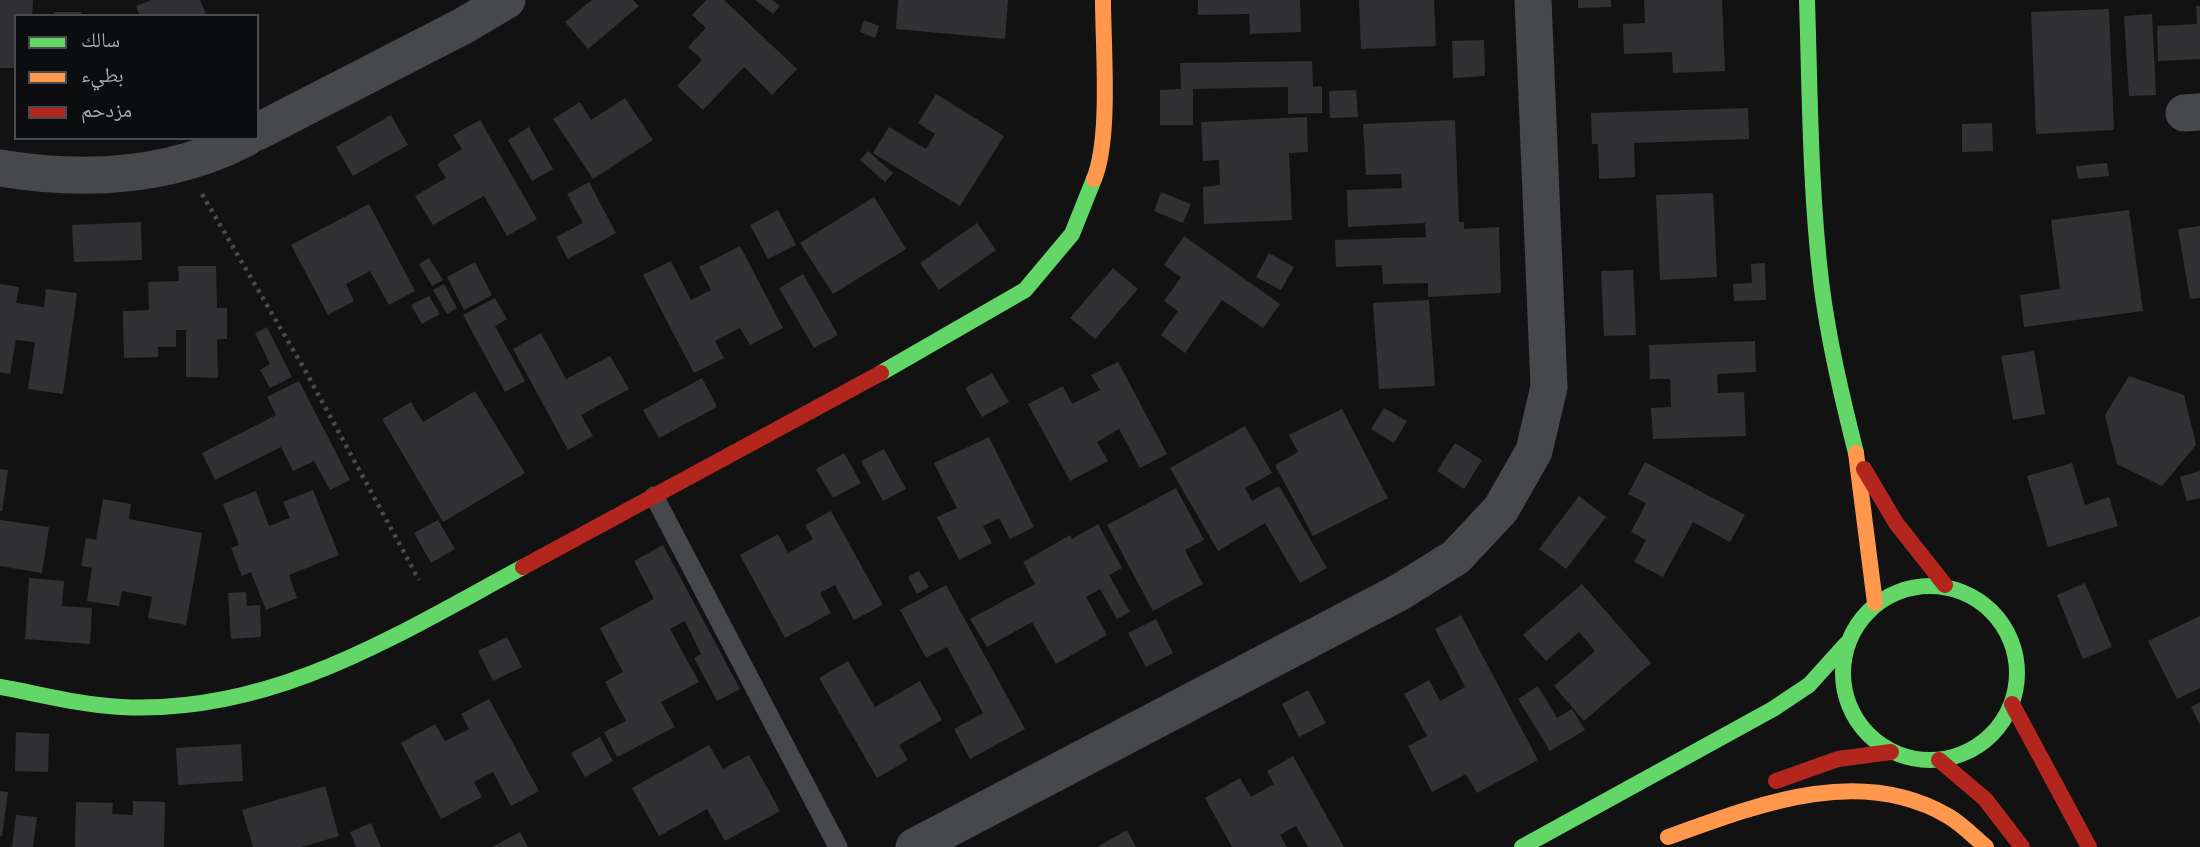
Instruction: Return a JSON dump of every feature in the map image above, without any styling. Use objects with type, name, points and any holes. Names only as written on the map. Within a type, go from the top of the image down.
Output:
[{"type":"street","points":[[259,131],[463,26],[507,0]]},
{"type":"street","points":[[0,687],[121,707],[185,707],[248,698],[309,679],[438,613],[654,496],[963,328],[1025,290],[1072,234],[1099,167],[1104,94],[1103,0]]},
{"type":"street","points":[[914,847],[1400,592],[1456,557],[1501,509],[1534,451],[1549,387],[1533,0]]},
{"type":"street","points":[[1807,0],[1814,193],[1821,282],[1836,369],[1856,455],[1875,603]]},
{"type":"street","points":[[0,169],[69,177],[127,175],[184,163],[241,140]]},
{"type":"street","points":[[1856,455],[1896,523],[1945,585]]},
{"type":"street","points":[[1522,847],[1773,709],[1809,685],[1846,644],[1857,622],[1875,603],[1908,587],[1945,585],[1974,596],[1998,616],[2013,643],[2018,674],[2012,705],[1995,732],[1970,751],[1939,760],[1914,759],[1891,752],[1865,733],[1848,706],[1841,675],[1846,644]]},
{"type":"street","points":[[2012,705],[2089,847]]},
{"type":"street","points":[[1650,847],[1787,775],[1838,759],[1891,752]]},
{"type":"street","points":[[1939,760],[1976,787],[2007,821],[2022,847]]},
{"type":"street","points":[[1668,837],[1781,799],[1815,791],[1850,789],[1885,793],[1919,803],[1950,819],[1986,847]]},
{"type":"lane","points":[[654,496],[838,847]]},
{"type":"path","points":[[184,163],[305,370],[438,613]]},
{"type":"building","points":[[0,0],[33,0],[32,14],[14,14],[14,68],[0,68]]},
{"type":"building","points":[[151,0],[200,0],[206,14],[139,14],[136,6]]},
{"type":"building","points":[[592,0],[633,0],[639,6],[588,49],[565,22]]},
{"type":"building","points":[[706,0],[724,0],[797,69],[772,95],[744,67],[703,110],[677,86],[702,60],[688,47],[706,28],[692,15]]},
{"type":"building","points":[[755,0],[772,0],[780,6],[773,14]]},
{"type":"building","points":[[898,0],[1008,0],[1005,39],[896,29]]},
{"type":"building","points":[[1198,0],[1300,0],[1301,32],[1250,34],[1249,14],[1198,15]]},
{"type":"building","points":[[1359,0],[1434,0],[1436,46],[1361,49]]},
{"type":"building","points":[[1578,0],[1611,0],[1611,7],[1578,8]]},
{"type":"building","points":[[1644,0],[1722,0],[1725,71],[1673,73],[1672,52],[1624,54],[1623,24],[1645,23]]},
{"type":"building","points":[[2196,6],[2200,6],[2200,59],[2158,61],[2157,26],[2197,24]]},
{"type":"building","points":[[2109,9],[2114,130],[2036,134],[2031,12]]},
{"type":"building","points":[[54,12],[81,12],[81,14]]},
{"type":"building","points":[[2152,14],[2156,95],[2129,96],[2124,16]]},
{"type":"building","points":[[864,20],[879,26],[875,38],[860,32]]},
{"type":"building","points":[[1484,40],[1485,76],[1453,78],[1452,41]]},
{"type":"building","points":[[1312,61],[1313,87],[1322,86],[1322,113],[1288,114],[1288,87],[1193,89],[1193,125],[1160,125],[1160,90],[1181,89],[1180,63]]},
{"type":"building","points":[[1356,90],[1358,117],[1330,118],[1329,91]]},
{"type":"building","points":[[936,94],[1004,136],[960,206],[873,153],[889,127],[926,149],[935,134],[918,123]]},
{"type":"building","points":[[625,98],[653,140],[593,179],[553,119],[580,102],[591,120]]},
{"type":"building","points":[[1748,108],[1749,139],[1634,143],[1635,177],[1599,179],[1598,144],[1592,144],[1591,113]]},
{"type":"building","points":[[391,115],[408,145],[353,176],[336,147]]},
{"type":"building","points":[[1307,117],[1308,152],[1289,153],[1292,220],[1204,224],[1203,187],[1220,185],[1219,160],[1203,161],[1201,122]]},
{"type":"building","points":[[480,120],[537,219],[507,236],[484,196],[433,225],[415,196],[446,178],[437,164],[462,149],[453,135]]},
{"type":"building","points":[[1455,120],[1459,222],[1464,222],[1464,229],[1499,227],[1501,293],[1428,297],[1428,283],[1383,284],[1382,265],[1336,267],[1335,240],[1426,237],[1425,223],[1348,227],[1347,190],[1402,188],[1401,174],[1366,175],[1363,124]]},
{"type":"building","points":[[1992,123],[1993,151],[1962,152],[1962,124]]},
{"type":"building","points":[[529,127],[553,169],[532,181],[508,140]]},
{"type":"building","points":[[868,151],[893,173],[885,182],[860,160]]},
{"type":"building","points":[[2107,163],[2109,176],[2078,179],[2076,166]]},
{"type":"building","points":[[589,182],[616,233],[568,259],[556,237],[583,223],[567,194]]},
{"type":"building","points":[[1161,192],[1191,204],[1183,223],[1154,211]]},
{"type":"building","points":[[1713,193],[1717,277],[1660,280],[1656,195]]},
{"type":"building","points":[[874,197],[906,249],[833,294],[800,243]]},
{"type":"building","points":[[369,204],[415,291],[389,305],[370,271],[346,284],[354,301],[328,315],[291,245]]},
{"type":"building","points":[[778,210],[796,245],[768,259],[750,225]]},
{"type":"building","points":[[2129,210],[2143,311],[2024,327],[2020,295],[2060,289],[2051,220]]},
{"type":"building","points":[[141,222],[142,260],[74,262],[72,225]]},
{"type":"building","points":[[977,223],[996,250],[939,290],[920,263]]},
{"type":"building","points":[[2200,226],[2200,298],[2190,299],[2178,229]]},
{"type":"building","points":[[1184,236],[1280,304],[1263,328],[1222,300],[1185,353],[1161,335],[1178,311],[1164,301],[1181,277],[1164,265]]},
{"type":"building","points":[[740,246],[783,328],[750,345],[740,328],[715,341],[724,358],[694,373],[643,275],[671,261],[691,300],[711,290],[699,267]]},
{"type":"building","points":[[1269,253],[1294,267],[1281,290],[1256,277]]},
{"type":"building","points":[[429,258],[443,280],[432,286],[419,264]]},
{"type":"building","points":[[475,262],[492,295],[464,310],[447,277]]},
{"type":"building","points":[[1765,263],[1766,300],[1734,301],[1733,284],[1752,283],[1751,264]]},
{"type":"building","points":[[178,266],[216,266],[217,308],[227,308],[227,339],[217,339],[218,378],[186,377],[186,330],[176,330],[176,347],[158,347],[158,357],[124,358],[123,311],[149,310],[148,282],[179,281]]},
{"type":"building","points":[[1113,268],[1138,289],[1095,339],[1070,318]]},
{"type":"building","points":[[1633,270],[1636,335],[1604,336],[1601,271]]},
{"type":"building","points":[[803,274],[838,335],[814,348],[779,288]]},
{"type":"building","points":[[0,284],[19,287],[16,303],[44,307],[46,289],[77,293],[63,394],[28,389],[35,342],[16,340],[10,374],[0,372]]},
{"type":"building","points":[[444,284],[457,308],[447,314],[433,290]]},
{"type":"building","points":[[429,296],[440,314],[422,324],[411,305]]},
{"type":"building","points":[[495,298],[507,319],[495,326],[525,381],[505,392],[463,315]]},
{"type":"building","points":[[1429,300],[1435,386],[1379,389],[1373,303]]},
{"type":"building","points":[[267,327],[292,377],[270,388],[260,370],[270,364],[255,333]]},
{"type":"building","points":[[541,333],[566,379],[610,356],[629,389],[581,415],[593,436],[568,450],[513,349]]},
{"type":"building","points":[[1755,341],[1756,372],[1717,374],[1718,393],[1744,392],[1746,436],[1653,439],[1651,408],[1671,407],[1670,379],[1650,379],[1649,345]]},
{"type":"building","points":[[2034,351],[2045,414],[2013,420],[2001,356]]},
{"type":"building","points":[[1118,362],[1167,454],[1140,468],[1119,429],[1097,442],[1108,461],[1070,481],[1028,404],[1063,386],[1072,404],[1100,390],[1091,375]]},
{"type":"building","points":[[992,373],[1009,402],[982,417],[965,388]]},
{"type":"building","points":[[2129,376],[2184,395],[2196,445],[2162,486],[2117,464],[2105,415]]},
{"type":"building","points":[[702,378],[717,407],[659,438],[643,410]]},
{"type":"building","points":[[299,381],[350,480],[330,490],[314,461],[293,471],[281,447],[215,480],[202,453],[276,415],[267,397]]},
{"type":"building","points":[[475,391],[525,473],[443,522],[382,419],[411,402],[423,422]]},
{"type":"building","points":[[1384,408],[1407,421],[1394,443],[1371,429]]},
{"type":"building","points":[[1342,409],[1388,498],[1313,536],[1275,465],[1298,452],[1289,435]]},
{"type":"building","points":[[1245,426],[1272,473],[1245,488],[1252,501],[1279,486],[1327,568],[1300,583],[1265,523],[1218,551],[1170,468]]},
{"type":"building","points":[[989,437],[1034,527],[1010,539],[999,518],[983,526],[992,543],[959,560],[937,517],[957,508],[934,463]]},
{"type":"building","points":[[1455,443],[1482,460],[1464,489],[1437,471]]},
{"type":"building","points":[[884,449],[906,489],[883,501],[861,461]]},
{"type":"building","points":[[844,453],[861,483],[833,498],[816,469]]},
{"type":"building","points":[[1645,462],[1745,515],[1730,542],[1693,522],[1663,577],[1634,562],[1646,540],[1631,532],[1646,503],[1628,494]]},
{"type":"building","points":[[2072,463],[2085,505],[2109,497],[2118,526],[2048,547],[2027,476]]},
{"type":"building","points":[[0,469],[8,470],[2,511],[0,511]]},
{"type":"building","points":[[2200,471],[2200,498],[2187,501],[2180,477]]},
{"type":"building","points":[[1176,488],[1204,540],[1185,550],[1203,584],[1153,611],[1107,525]]},
{"type":"building","points":[[313,490],[339,555],[289,575],[297,598],[266,610],[251,572],[242,576],[231,548],[239,545],[223,504],[256,491],[269,526],[290,518],[283,502]]},
{"type":"building","points":[[1579,496],[1606,517],[1566,569],[1539,549]]},
{"type":"building","points":[[103,499],[131,504],[129,519],[202,533],[186,625],[148,618],[152,597],[122,591],[119,606],[87,601],[92,568],[81,566],[86,538],[96,540]]},
{"type":"building","points":[[831,511],[883,605],[854,620],[835,585],[820,593],[831,613],[785,638],[740,555],[778,534],[788,553],[813,539],[805,525]]},
{"type":"building","points":[[0,520],[49,527],[42,573],[0,566]]},
{"type":"building","points":[[438,520],[455,549],[431,563],[414,533]]},
{"type":"building","points":[[1098,524],[1122,568],[1109,575],[1130,612],[1117,619],[1100,589],[1086,597],[1107,635],[1056,664],[1032,622],[987,647],[970,619],[1035,584],[1023,562],[1070,535],[1072,539]]},
{"type":"building","points":[[663,545],[740,689],[717,701],[694,658],[701,654],[685,621],[670,629],[699,682],[661,702],[675,727],[617,757],[604,732],[626,721],[605,682],[623,672],[600,628],[654,599],[634,561]]},
{"type":"building","points":[[919,571],[929,587],[917,594],[908,577]]},
{"type":"building","points":[[29,578],[64,581],[62,606],[92,608],[90,644],[25,639]]},
{"type":"building","points":[[2085,583],[2112,647],[2083,659],[2057,595]]},
{"type":"building","points":[[1582,584],[1651,663],[1584,721],[1554,686],[1595,651],[1579,632],[1546,661],[1523,635]]},
{"type":"building","points":[[946,585],[1025,729],[970,759],[954,729],[983,713],[947,647],[926,658],[900,610]]},
{"type":"building","points":[[246,592],[247,606],[260,605],[261,637],[231,639],[228,593]]},
{"type":"building","points":[[1461,615],[1538,760],[1477,793],[1466,774],[1432,792],[1408,746],[1427,736],[1404,694],[1429,680],[1440,701],[1465,687],[1435,629]]},
{"type":"building","points":[[2200,616],[2200,688],[2177,699],[2148,641]]},
{"type":"building","points":[[1156,619],[1173,653],[1146,667],[1128,633]]},
{"type":"building","points":[[507,637],[522,667],[493,681],[478,651]]},
{"type":"building","points":[[848,661],[875,707],[920,681],[942,720],[899,745],[908,760],[877,778],[819,678]]},
{"type":"building","points":[[1538,686],[1557,718],[1572,709],[1585,730],[1550,751],[1518,699]]},
{"type":"building","points":[[1308,690],[1326,723],[1299,737],[1282,704]]},
{"type":"building","points":[[489,699],[539,791],[511,806],[493,772],[474,782],[482,797],[441,819],[401,743],[435,724],[445,741],[469,729],[461,714]]},
{"type":"building","points":[[2200,702],[2200,725],[2191,707]]},
{"type":"building","points":[[16,732],[49,734],[48,772],[15,771]]},
{"type":"building","points":[[600,737],[613,761],[585,777],[571,753]]},
{"type":"building","points":[[241,744],[243,781],[178,785],[176,748]]},
{"type":"building","points":[[709,745],[723,769],[749,755],[780,811],[725,841],[707,809],[659,836],[632,788]]},
{"type":"building","points":[[1293,756],[1344,847],[1308,847],[1296,826],[1280,835],[1287,847],[1232,847],[1205,798],[1240,778],[1251,797],[1274,784],[1267,771]]},
{"type":"building","points":[[325,786],[339,836],[302,847],[253,847],[242,810]]},
{"type":"building","points":[[0,791],[8,792],[2,837],[0,836]]},
{"type":"building","points":[[133,801],[165,802],[164,847],[75,847],[76,802],[113,803],[112,814],[133,815]]},
{"type":"building","points":[[16,815],[37,817],[33,847],[12,847]]},
{"type":"building","points":[[371,823],[381,847],[356,847],[350,832]]},
{"type":"building","points":[[1127,830],[1136,847],[1097,847]]},
{"type":"building","points":[[520,832],[528,847],[492,847]]},
{"type":"traffic: fast","points":[[1807,0],[1817,246],[1831,346],[1856,453]]},
{"type":"traffic: fast","points":[[881,373],[1025,290],[1072,234],[1094,179]]},
{"type":"traffic: fast","points":[[0,687],[75,702],[121,707],[176,706],[230,698],[331,666],[379,644],[523,567]]},
{"type":"traffic: fast","points":[[1930,586],[1963,592],[1992,611],[2011,640],[2017,673],[2011,706],[1992,735],[1963,754],[1930,760],[1897,754],[1868,735],[1849,706],[1843,673],[1849,640],[1868,611],[1897,592],[1930,586]]},
{"type":"traffic: fast","points":[[1522,847],[1773,709],[1809,685],[1846,644]]},
{"type":"traffic: slow","points":[[1094,179],[1103,140],[1103,0]]},
{"type":"traffic: slow","points":[[1856,453],[1875,603]]},
{"type":"traffic: slow","points":[[1668,837],[1772,803],[1844,791],[1879,793],[1914,801],[1953,819],[1986,847]]},
{"type":"traffic: jam","points":[[523,567],[881,373]]},
{"type":"traffic: jam","points":[[1864,469],[1896,523],[1945,585]]},
{"type":"traffic: jam","points":[[2012,704],[2089,847]]},
{"type":"traffic: jam","points":[[1776,781],[1838,759],[1891,752]]},
{"type":"traffic: jam","points":[[1939,760],[1985,799],[2022,847]]}]
